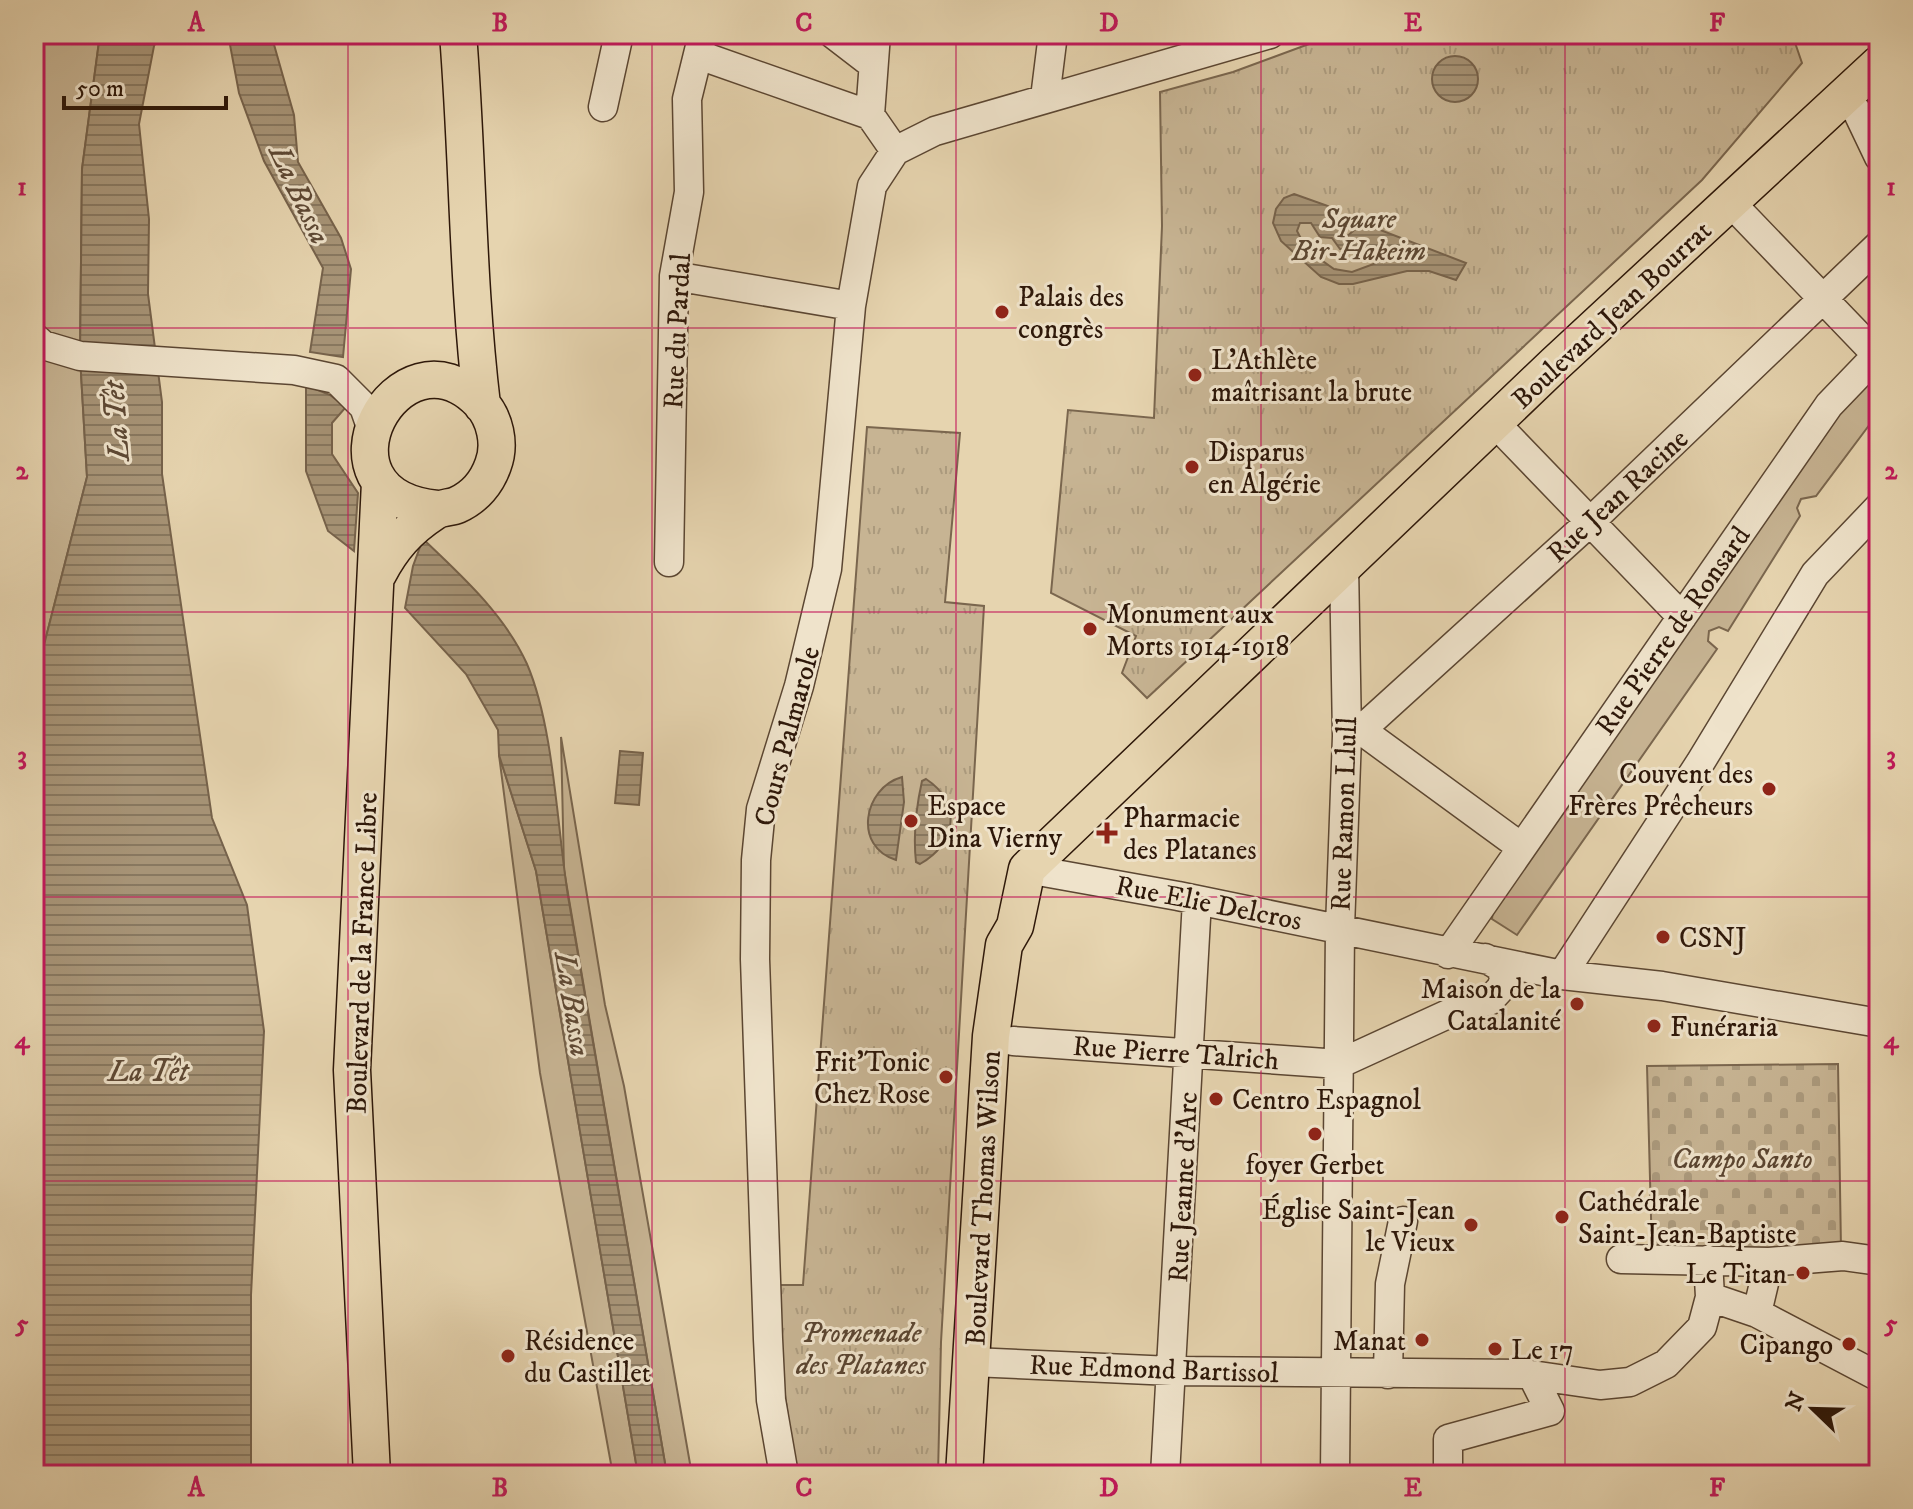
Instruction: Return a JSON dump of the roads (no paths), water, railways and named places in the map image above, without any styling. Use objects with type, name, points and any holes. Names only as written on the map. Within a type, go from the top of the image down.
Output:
[{"type":"main road","points":[[433,34],[468,249]]},
{"type":"main road","points":[[458,34],[468,156],[471,312],[482,405]]},
{"type":"main road","name":"Boulevard Jean Bourrat","points":[[1344,565],[1879,64]]},
{"type":"main road","points":[[435,381],[461,348],[471,312]]},
{"type":"main road","points":[[435,381],[469,392],[482,405],[492,422],[497,442],[495,461],[487,480],[465,500],[437,509],[405,502],[380,482],[369,446],[371,427],[380,408],[395,393],[414,384],[435,381]]},
{"type":"main road","name":"Boulevard de la France Libre","points":[[372,1475],[352,1070],[380,482]]},
{"type":"main road","name":"Boulevard de la France Libre","points":[[377,576],[393,544],[437,509]]},
{"type":"main road","points":[[1027,869],[1344,565]]},
{"type":"main road","name":"Boulevard Thomas Wilson","points":[[986,1475],[983,1362],[991,1036],[1004,945],[1015,926],[1027,869]]},
{"type":"main road","name":"Boulevard Thomas Wilson","points":[[964,1475],[983,1362],[1013,1041],[1022,943],[1015,926]]},
{"type":"street","points":[[603,107],[619,34]]},
{"type":"street","points":[[833,34],[872,64]]},
{"type":"street","points":[[870,115],[876,34]]},
{"type":"street","points":[[1045,98],[1053,34]]},
{"type":"street","points":[[701,44],[870,115],[895,151],[935,131],[1270,34]]},
{"type":"street","name":"Rue du Pardal","points":[[669,562],[674,276],[689,192],[687,99],[690,76],[701,44]]},
{"type":"street","points":[[1845,96],[1858,113],[1879,157]]},
{"type":"street","name":"Cours Palmarole","points":[[784,1475],[771,1400],[768,1339],[755,959],[756,860],[761,809],[799,686],[827,569],[851,306],[872,186],[895,151]]},
{"type":"street","points":[[1730,202],[1878,354]]},
{"type":"street","name":"Rue Jean Racine","points":[[1354,733],[1590,522],[1879,245]]},
{"type":"street","points":[[674,276],[851,306]]},
{"type":"street","points":[[34,337],[43,345],[80,356],[294,370],[336,379],[364,407],[371,427]]},
{"type":"street","name":"Rue Pierre de Ronsard","points":[[1448,954],[1829,405],[1878,354]]},
{"type":"street","points":[[1495,423],[1682,617]]},
{"type":"street","points":[[1339,1064],[1459,1009],[1562,975],[1700,763],[1815,574],[1879,507]]},
{"type":"street","name":"Rue Ramon Llull","points":[[1335,1475],[1340,928],[1354,733],[1344,565]]},
{"type":"street","points":[[1354,733],[1521,847]]},
{"type":"street","name":"Rue Elie Delcros","points":[[1027,869],[1340,928],[1495,967],[1662,986],[1879,1023]]},
{"type":"street","name":"Rue Jeanne d'Arc","points":[[1165,1475],[1197,900]]},
{"type":"street","points":[[1489,1001],[1495,967]]},
{"type":"street","name":"Rue Pierre Talrich","points":[[1013,1041],[1339,1064]]},
{"type":"street","points":[[1388,1374],[1390,1284],[1403,1221]]},
{"type":"street","points":[[1621,1259],[1769,1262],[1843,1256],[1879,1261]]},
{"type":"street","points":[[1708,1260],[1710,1297],[1757,1313],[1879,1377]]},
{"type":"street","points":[[1757,1313],[1769,1262]]},
{"type":"street","name":"Rue Edmond Bartissol","points":[[983,1362],[1172,1371],[1532,1375],[1600,1385],[1630,1382],[1666,1364],[1702,1327],[1710,1297]]},
{"type":"street","points":[[1448,1475],[1448,1439],[1550,1411],[1532,1375]]},
{"type":"water","name":"La Têt","points":[[100,34],[160,34],[154,46],[139,124],[149,219],[148,294],[162,402],[162,474],[212,818],[247,905],[264,1031],[251,1295],[251,1475],[34,1475],[34,684],[87,477],[80,356],[82,169]]},
{"type":"water","name":"La Bassa","points":[[228,34],[271,34],[294,115],[298,162],[341,238],[351,269],[343,357],[310,352],[323,268],[264,161],[239,93]]},
{"type":"water","points":[[1455,56],[1471,63],[1478,79],[1471,95],[1455,102],[1439,95],[1432,79],[1439,63]]},
{"type":"water","points":[[1294,194],[1328,206],[1346,237],[1358,227],[1370,226],[1466,263],[1456,280],[1429,271],[1407,271],[1353,284],[1339,284],[1321,277],[1281,241],[1273,223],[1276,209],[1284,198]],"holes":[[[1300,223],[1311,223],[1320,237],[1332,238],[1340,249],[1386,247],[1398,255],[1352,272],[1334,269],[1307,250],[1297,231]]]},
{"type":"water","points":[[306,385],[330,395],[346,407],[332,423],[332,454],[358,493],[354,551],[328,531],[306,471]]},
{"type":"water","name":"La Bassa","points":[[423,539],[467,581],[507,629],[527,664],[536,689],[549,747],[568,896],[667,1475],[638,1475],[536,871],[499,755],[498,730],[466,674],[405,608],[413,566]]},
{"type":"water","points":[[620,751],[643,753],[639,805],[615,803]]},
{"type":"water","points":[[902,777],[904,802],[896,860],[882,853],[873,843],[868,818],[879,793],[889,783]]},
{"type":"water","points":[[926,779],[946,800],[950,823],[941,846],[920,864],[916,862],[916,822],[922,781]]},
{"type":"place","name":"Palais des congrès","points":[[1002,312]]},
{"type":"place","name":"L’Athlète maîtrisant la brute","points":[[1195,375]]},
{"type":"place","name":"Disparus en Algérie","points":[[1192,467]]},
{"type":"place","name":"Monument aux Morts 1914-1918","points":[[1090,629]]},
{"type":"place","name":"Couvent des Frères Prêcheurs","points":[[1769,789]]},
{"type":"place","name":"Espace Dina Vierny","points":[[911,821]]},
{"type":"place","name":"Pharmacie des Platanes","points":[[1107,833]]},
{"type":"place","name":"CSNJ","points":[[1663,937]]},
{"type":"place","name":"Maison de la Catalanité","points":[[1577,1004]]},
{"type":"place","name":"Funéraria","points":[[1654,1026]]},
{"type":"place","name":"Frit'Tonic Chez Rose","points":[[946,1077]]},
{"type":"place","name":"Centro Espagnol","points":[[1216,1099]]},
{"type":"place","name":"foyer Gerbet","points":[[1315,1134]]},
{"type":"place","name":"Cathédrale Saint-Jean-Baptiste","points":[[1562,1217]]},
{"type":"place","name":"Église Saint-Jean le Vieux","points":[[1471,1225]]},
{"type":"place","name":"Le Titan","points":[[1803,1273]]},
{"type":"place","name":"Manat","points":[[1422,1340]]},
{"type":"place","name":"Cipango","points":[[1849,1344]]},
{"type":"place","name":"Le 17","points":[[1495,1349]]},
{"type":"place","name":"Résidence du Castillet","points":[[508,1356]]},
{"type":"park label","name":"Square Bir-Hakeim","points":[[1359,234]]},
{"type":"park label","name":"Campo Santo","points":[[1742,1158]]},
{"type":"park label","name":"Promenade des Platanes","points":[[861,1348]]}]
